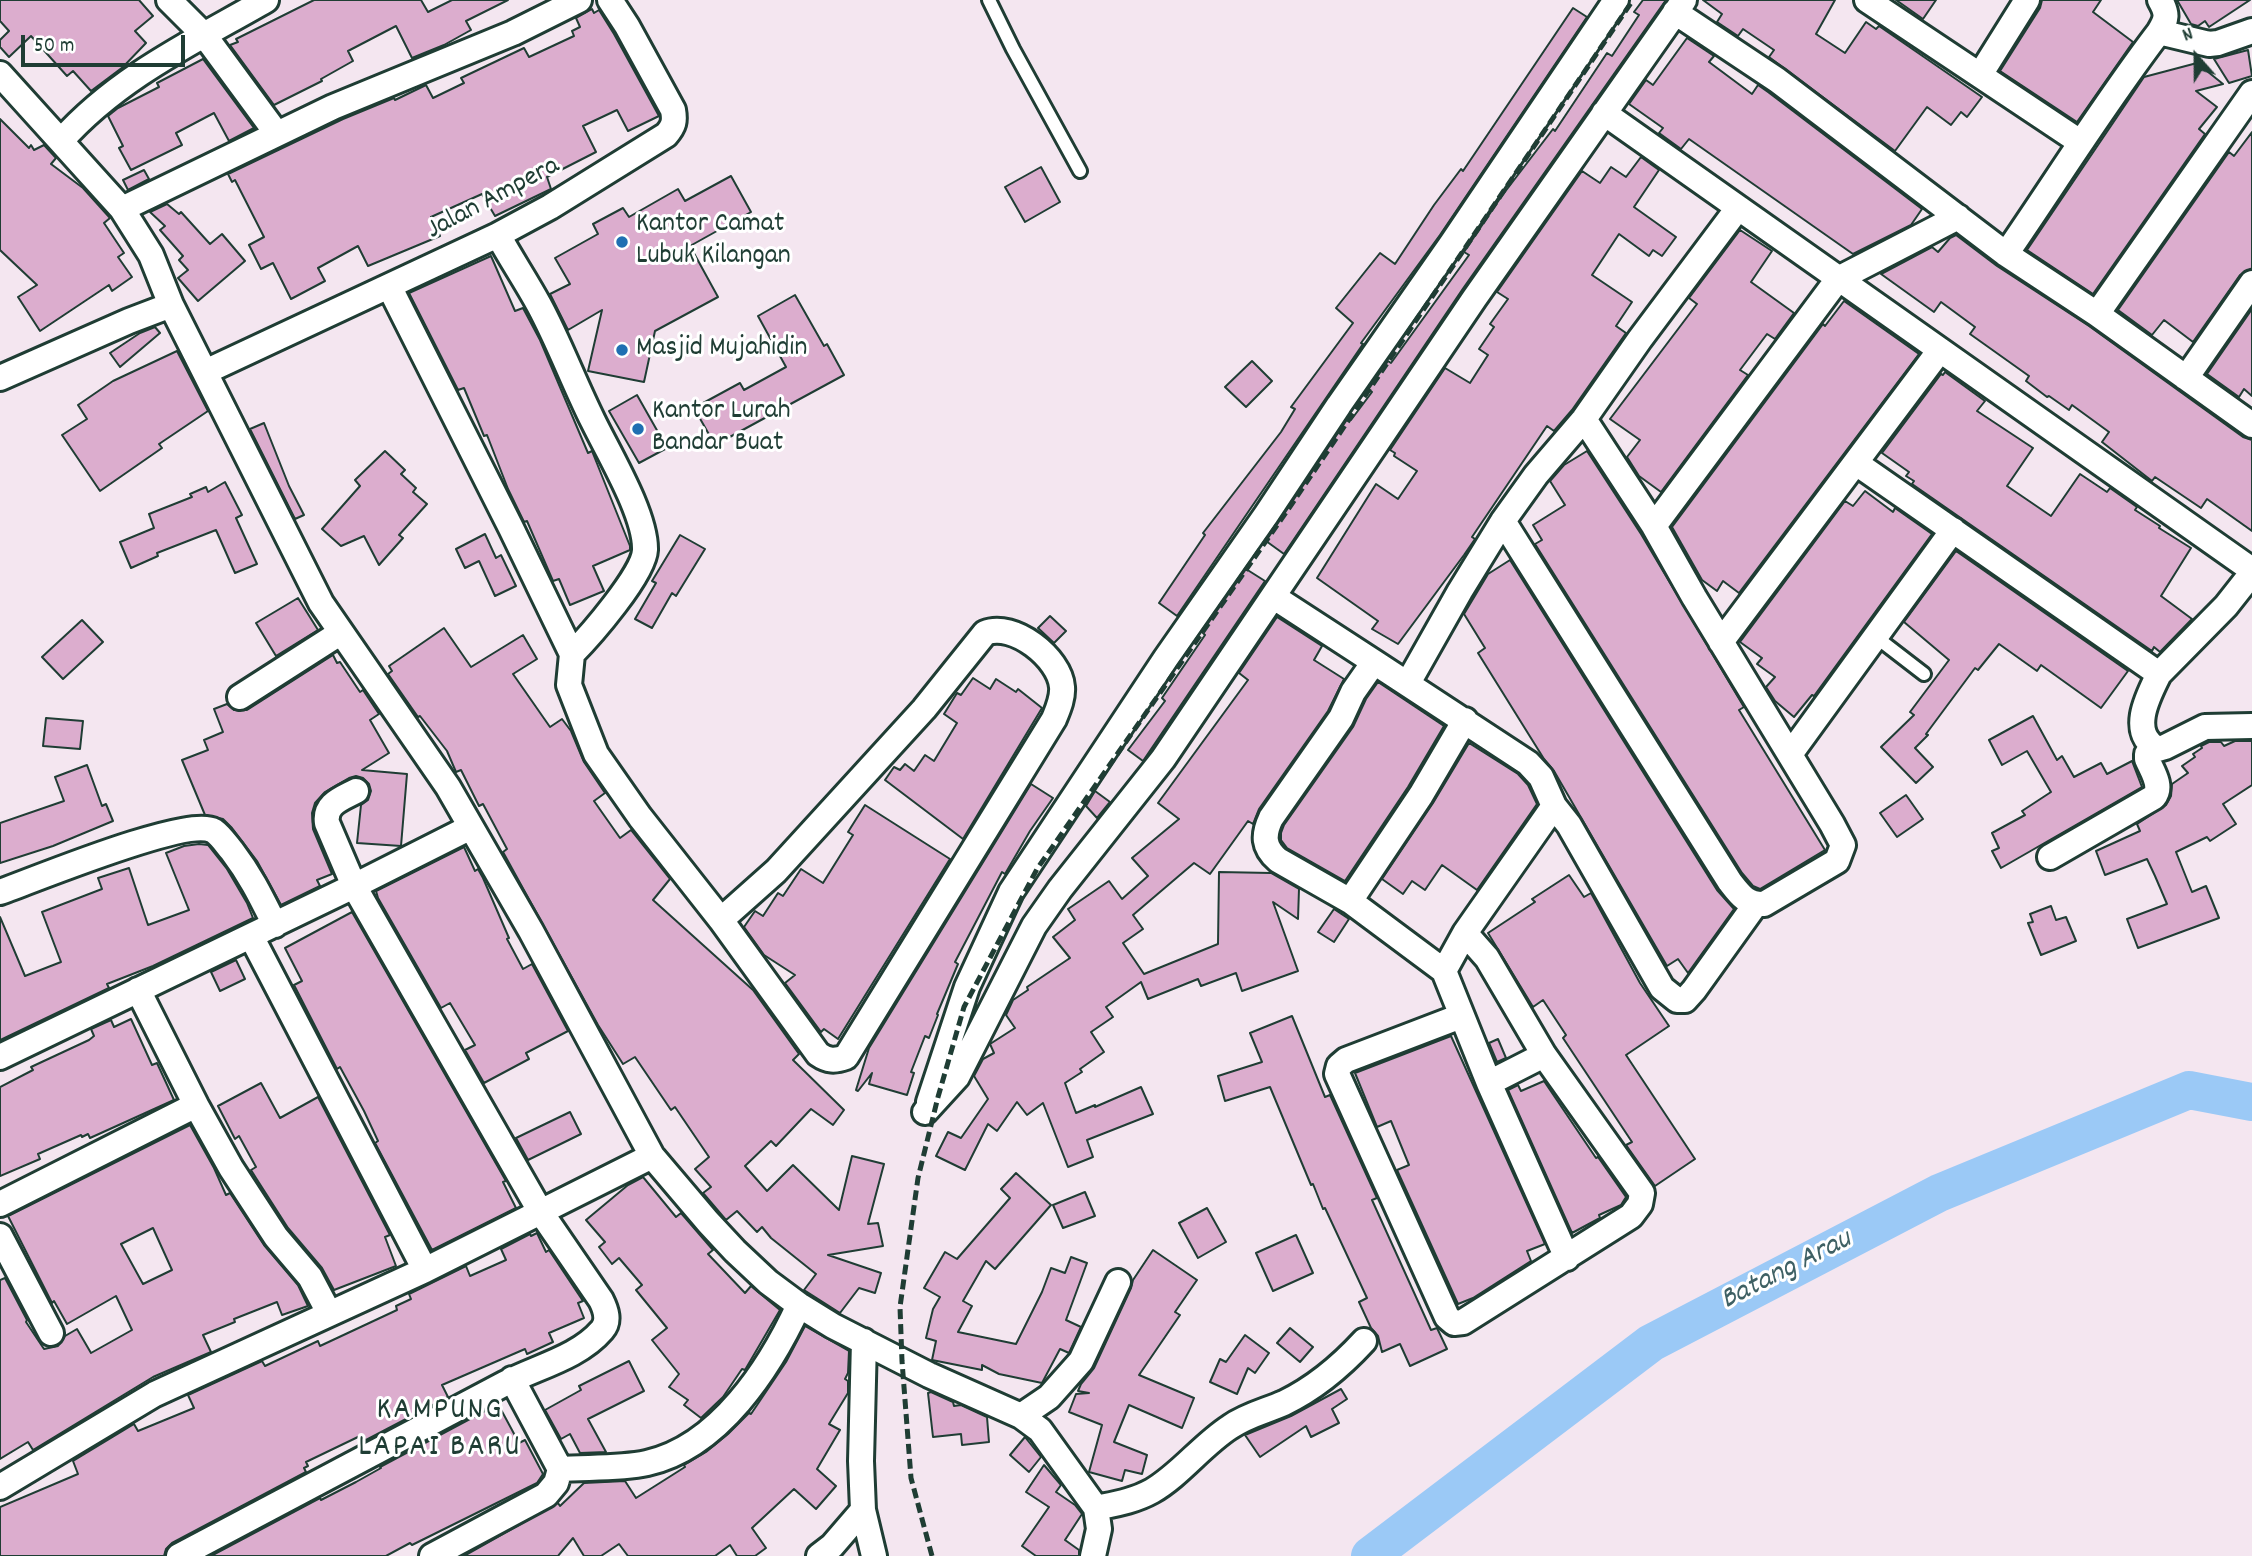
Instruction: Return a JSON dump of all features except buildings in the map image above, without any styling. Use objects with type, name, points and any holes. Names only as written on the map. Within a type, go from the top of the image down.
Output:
[{"type":"street","points":[[169,0],[205,36],[277,134]]},
{"type":"street","points":[[61,141],[82,118],[127,80],[266,0]]},
{"type":"street","points":[[122,209],[393,80],[513,33],[579,0]]},
{"type":"street","name":"Jalan Ampera","points":[[205,372],[390,288],[498,235],[647,148],[672,128],[673,110],[610,0]]},
{"type":"street","points":[[1616,0],[1166,658],[1011,892],[967,987],[925,1112],[957,1077],[1034,926],[1163,760],[1474,299],[1680,6],[2006,254],[2097,314],[2252,425]]},
{"type":"street","points":[[1867,0],[2080,142]]},
{"type":"street","points":[[1980,75],[2027,0]]},
{"type":"street","points":[[2006,254],[2080,142],[2159,32],[2166,19],[2166,11],[2160,0]]},
{"type":"street","points":[[2159,32],[2209,44],[2252,31]]},
{"type":"street","points":[[0,74],[122,209],[151,255],[170,305],[321,603],[448,787],[571,1005],[652,1156],[735,1251],[768,1282],[799,1305],[833,1326],[929,1375],[1021,1416],[1040,1430],[1096,1508],[1099,1529],[1093,1556]]},
{"type":"street","points":[[2097,314],[2252,93]]},
{"type":"street","points":[[1604,113],[2252,572],[2226,607],[2160,674],[2144,706],[2142,728],[2152,746],[2158,749],[2206,727],[2252,726]]},
{"type":"street","points":[[1408,683],[1503,521],[1536,475],[1584,419],[1738,208]]},
{"type":"street","points":[[1654,526],[1838,279],[1958,217]]},
{"type":"street","points":[[498,235],[540,306],[617,467],[642,532],[645,550],[642,564],[600,623],[572,654]]},
{"type":"street","points":[[2186,378],[2252,283]]},
{"type":"street","points":[[390,288],[572,654],[569,685],[596,754],[640,817],[721,920],[818,1054],[826,1060],[835,1061],[846,1057],[1054,719],[1062,688],[1059,674],[1041,652],[1021,636],[1008,631],[993,630],[985,634],[924,709],[776,871],[721,920]]},
{"type":"street","points":[[0,378],[170,305]]},
{"type":"street","points":[[1721,642],[1940,350]]},
{"type":"street","points":[[1503,521],[1730,882],[1745,900],[1755,905],[1764,904],[1837,861],[1843,850],[1841,839],[1654,526],[1584,419]]},
{"type":"street","points":[[1856,463],[2160,674]]},
{"type":"street","points":[[1791,753],[1953,530]]},
{"type":"street","points":[[1274,597],[1465,720],[1541,776],[1554,806],[1569,825],[1662,988],[1677,1000],[1685,1000],[1695,990],[1755,905]]},
{"type":"street","points":[[240,697],[340,633]]},
{"type":"street","points":[[1374,662],[1353,692],[1341,718],[1271,818],[1265,832],[1265,844],[1269,853],[1278,860],[1350,901],[1444,971],[1489,1083],[1567,1258]]},
{"type":"street","points":[[1350,901],[1421,795],[1465,720]]},
{"type":"street","points":[[2050,857],[2158,793],[2158,786],[2147,759],[2152,746]]},
{"type":"street","points":[[179,1556],[512,1380],[572,1353],[601,1332],[606,1325],[606,1312],[601,1300],[540,1211],[354,886],[326,816],[335,802],[356,791]]},
{"type":"street","points":[[1444,971],[1465,933],[1554,806]]},
{"type":"street","points":[[0,1057],[471,827]]},
{"type":"street","points":[[0,892],[111,851],[196,828],[211,829],[219,835],[251,876],[275,925]]},
{"type":"street","points":[[1461,1016],[1346,1060],[1339,1066],[1337,1074],[1447,1317],[1454,1323],[1463,1322],[1631,1216],[1640,1204],[1642,1193],[1544,1055],[1487,958],[1465,933]]},
{"type":"street","points":[[251,936],[425,1270]]},
{"type":"street","points":[[138,990],[196,1105],[254,1206],[289,1255],[310,1277],[329,1313]]},
{"type":"street","points":[[1489,1083],[1544,1055]]},
{"type":"street","points":[[0,1204],[196,1105]]},
{"type":"street","points":[[0,1487],[155,1394],[425,1270],[652,1156]]},
{"type":"street","points":[[0,1236],[51,1333]]},
{"type":"street","points":[[1021,1416],[1049,1397],[1082,1361],[1118,1282]]},
{"type":"street","points":[[560,1469],[644,1464],[683,1450],[702,1438],[766,1366],[799,1305]]},
{"type":"street","points":[[864,1341],[861,1461],[863,1510],[874,1556]]},
{"type":"street","points":[[1096,1508],[1122,1503],[1152,1491],[1231,1426],[1261,1410],[1297,1396],[1316,1384],[1342,1364],[1364,1341]]},
{"type":"street","points":[[432,1556],[546,1495],[556,1483],[560,1469],[512,1380]]},
{"type":"street","points":[[820,1556],[863,1510]]},
{"type":"lane","points":[[989,0],[1080,171]]},
{"type":"lane","points":[[1876,637],[1924,674]]},
{"type":"waterway","name":"Batang Arau","points":[[1370,1556],[1651,1343],[1939,1193],[2189,1090],[2252,1102]]},
{"type":"railway","points":[[932,1556],[911,1478],[900,1307],[918,1178],[964,1007],[1037,869],[1287,511],[1633,0]]},
{"type":"place","name":"Kantor Camat Lubuk Kilangan","points":[[622,242]]},
{"type":"place","name":"Masjid Mujahidin","points":[[622,350]]},
{"type":"place","name":"Kantor Lurah Bandar Buat","points":[[638,429]]},
{"type":"district","name":"KAMPUNG LAPAI BARU","points":[[440,1432]]}]
